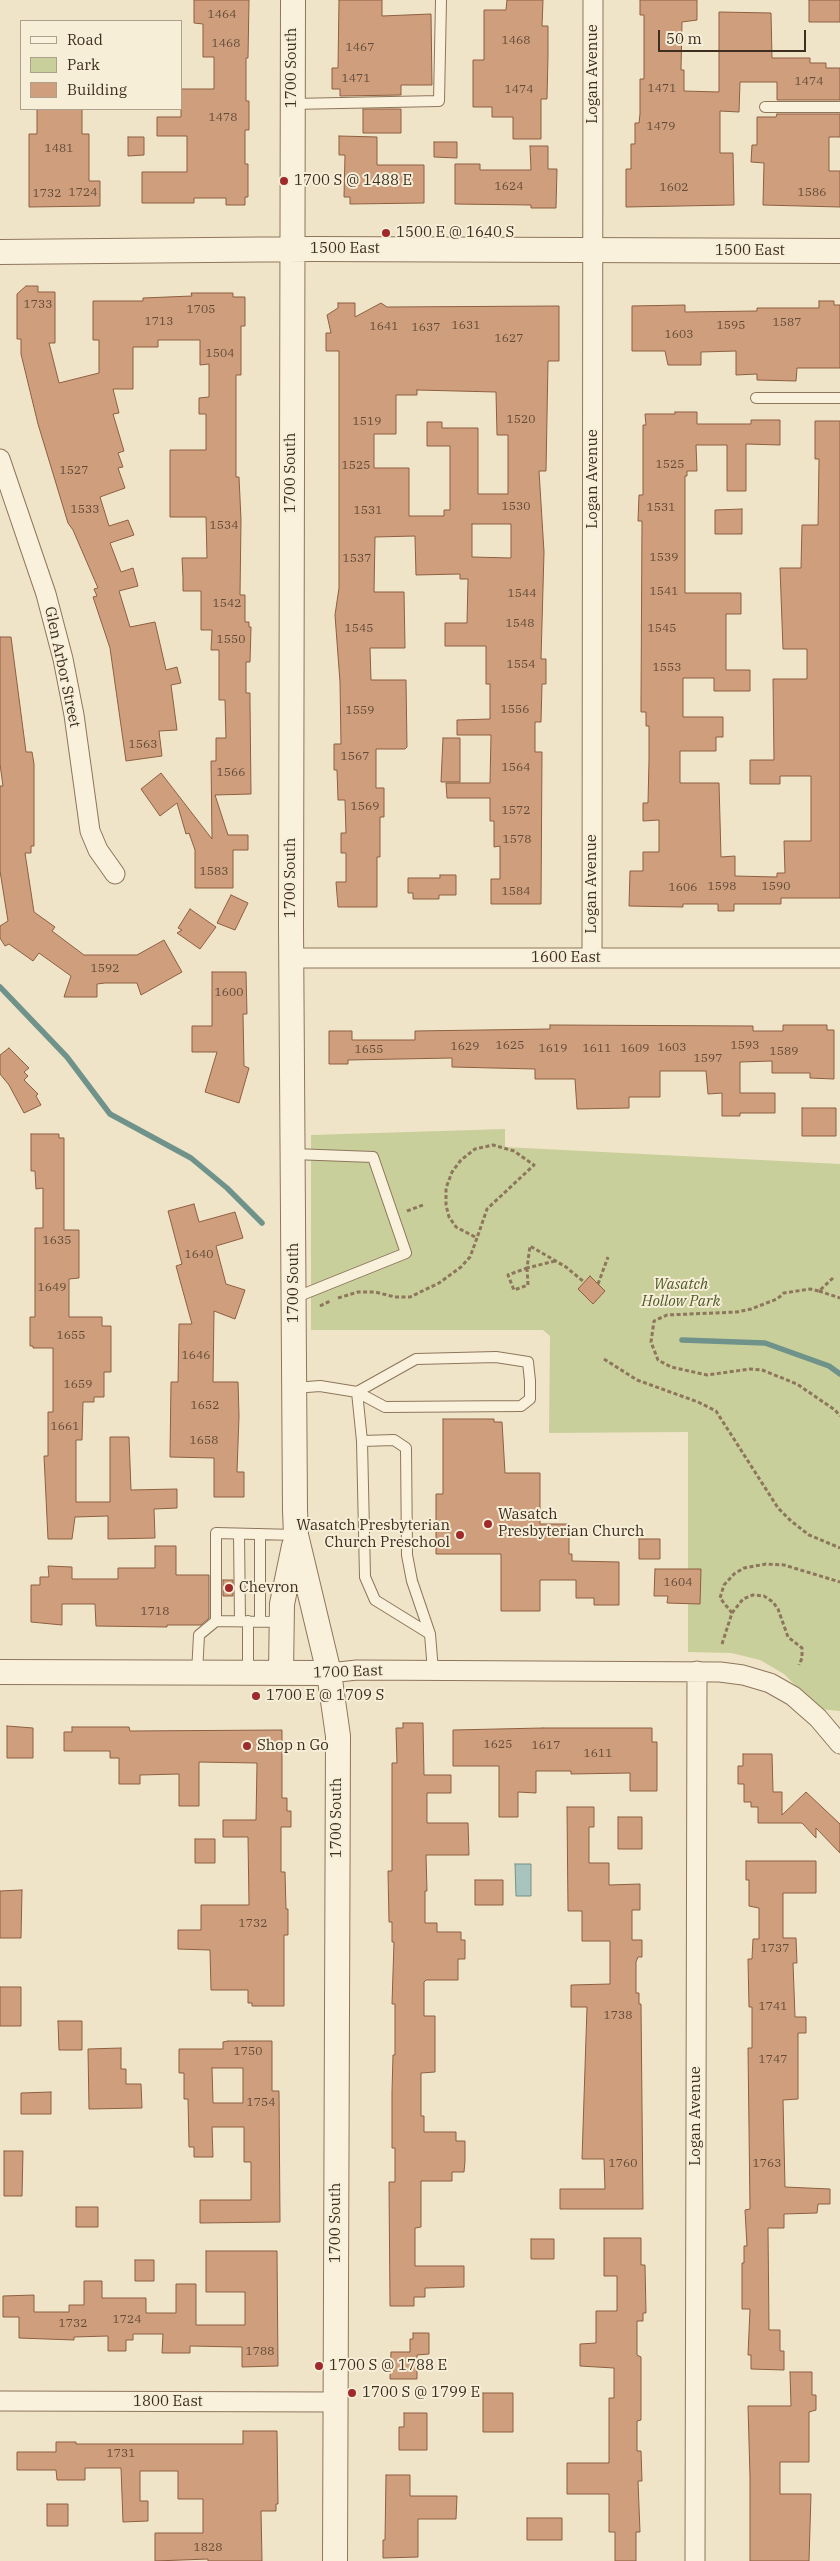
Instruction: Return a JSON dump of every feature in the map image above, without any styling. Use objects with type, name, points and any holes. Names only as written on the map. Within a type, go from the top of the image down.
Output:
[{"type":"street","name":"1700 South","points":[[293,0],[291,958],[296,1535],[329,1673],[338,1736],[335,2561]]},
{"type":"street","name":"Logan Avenue","points":[[592,958],[594,0]]},
{"type":"street","name":"1500 East","points":[[0,252],[292,250],[840,251]]},
{"type":"street","name":"Glen Arbor Street","points":[[0,459],[46,594],[63,659],[74,715],[90,831],[98,850],[115,874]]},
{"type":"street","name":"1600 East","points":[[291,958],[840,958]]},
{"type":"street","points":[[281,1673],[271,1621],[282,1604],[296,1535]]},
{"type":"street","name":"Logan Avenue","points":[[695,2561],[697,1671]]},
{"type":"street","name":"1700 East","points":[[0,1672],[697,1671],[743,1675],[770,1683],[793,1696],[812,1712],[840,1744]]},
{"type":"street","name":"1800 East","points":[[0,2401],[336,2402]]},
{"type":"lane","points":[[292,104],[439,101],[440,0]]},
{"type":"lane","points":[[765,106],[840,107]]},
{"type":"lane","points":[[756,398],[840,398]]},
{"type":"lane","points":[[293,1154],[373,1156],[406,1253],[294,1298]]},
{"type":"lane","points":[[294,1388],[320,1386],[357,1392],[385,1407],[521,1406],[530,1399],[528,1362],[496,1357],[416,1359],[357,1392]]},
{"type":"lane","points":[[357,1392],[362,1441],[365,1577],[375,1600],[430,1634]]},
{"type":"lane","points":[[362,1441],[394,1440],[406,1448],[408,1555],[412,1581],[430,1634],[433,1671]]},
{"type":"lane","points":[[216,1621],[216,1533],[296,1535]]},
{"type":"lane","points":[[239,1534],[248,1673]]},
{"type":"lane","points":[[197,1673],[199,1635],[216,1621],[271,1621],[260,1534]]},
{"type":"path","points":[[320,1306],[358,1292],[376,1292],[410,1297],[427,1291],[461,1267],[470,1257],[477,1238],[487,1209],[534,1166],[514,1151],[493,1145],[475,1149],[461,1160],[452,1172],[446,1188],[446,1205],[449,1217],[456,1226],[477,1238]]},
{"type":"path","points":[[555,1261],[527,1268],[508,1275],[514,1290],[528,1285],[527,1268],[530,1246],[555,1261],[584,1282]]},
{"type":"path","points":[[598,1284],[608,1257]]},
{"type":"path","points":[[819,1291],[833,1278]]},
{"type":"path","points":[[840,1298],[810,1289],[784,1293],[768,1303],[737,1312],[667,1315],[654,1321],[651,1342],[658,1360],[670,1367],[707,1375],[750,1369],[762,1370],[797,1384],[835,1410],[840,1416]]},
{"type":"path","points":[[604,1359],[637,1380],[704,1404],[716,1411],[778,1508],[791,1522],[809,1535],[840,1548]]},
{"type":"path","points":[[732,1613],[720,1598],[724,1585],[734,1574],[744,1568],[766,1564],[784,1565],[840,1582]]},
{"type":"path","points":[[722,1644],[732,1613],[743,1600],[753,1596],[764,1596],[773,1602],[778,1609],[788,1637],[802,1648],[802,1658],[799,1665]]},
{"type":"green space","name":"Wasatch Hollow Park","points":[[505,1129],[505,1147],[840,1164],[840,1711],[819,1709],[784,1674],[760,1660],[731,1653],[688,1652],[688,1432],[549,1433],[550,1336],[543,1330],[311,1330],[311,1135]]},
{"type":"water","points":[[515,1864],[531,1864],[531,1896],[516,1896]]},
{"type":"building","points":[[194,0],[249,0],[246,101],[249,101],[249,130],[245,130],[245,164],[248,164],[248,197],[245,197],[245,205],[226,205],[226,198],[194,198],[194,203],[142,203],[142,172],[187,172],[187,136],[157,136],[157,117],[181,117],[182,89],[214,89],[214,57],[203,57],[203,24],[194,23]]},
{"type":"building","points":[[339,0],[382,0],[382,16],[431,14],[432,85],[401,85],[401,95],[340,96],[340,89],[332,89],[332,68],[338,68]]},
{"type":"building","points":[[507,0],[543,0],[542,26],[548,26],[548,55],[547,99],[541,99],[541,139],[513,139],[513,117],[492,117],[492,107],[473,107],[473,60],[484,60],[484,10],[506,10]]},
{"type":"building","points":[[640,0],[697,0],[697,20],[682,22],[681,70],[684,70],[684,91],[719,92],[719,12],[771,13],[772,58],[810,58],[810,63],[826,63],[826,68],[840,68],[840,100],[777,100],[777,82],[740,82],[739,112],[720,111],[720,153],[733,153],[734,205],[626,207],[626,169],[631,169],[631,144],[635,144],[635,123],[639,123],[640,114],[640,79],[644,79],[644,15],[640,15]]},
{"type":"building","points":[[809,0],[840,0],[840,22],[809,22]]},
{"type":"building","points":[[363,109],[401,109],[401,133],[363,133]]},
{"type":"building","points":[[37,110],[82,110],[82,134],[89,134],[89,181],[100,181],[100,206],[29,207],[29,134],[37,134]]},
{"type":"building","points":[[777,114],[840,114],[840,137],[829,137],[829,171],[840,171],[840,207],[763,205],[764,163],[751,162],[752,145],[757,145],[757,117],[776,117]]},
{"type":"building","points":[[339,136],[377,137],[377,165],[424,165],[424,203],[350,204],[350,197],[344,197],[345,155],[339,155]]},
{"type":"building","points":[[128,137],[144,137],[144,155],[128,156]]},
{"type":"building","points":[[434,142],[457,142],[457,158],[434,157]]},
{"type":"building","points":[[530,146],[548,146],[548,169],[557,169],[556,208],[531,208],[531,205],[455,204],[455,164],[480,164],[480,170],[531,170]]},
{"type":"building","points":[[26,286],[38,286],[38,292],[55,292],[55,343],[49,343],[59,383],[99,373],[99,340],[93,340],[93,301],[143,301],[143,298],[192,296],[191,293],[233,293],[233,297],[245,297],[245,326],[241,326],[241,375],[236,375],[236,477],[239,477],[241,520],[240,595],[245,595],[245,622],[249,622],[249,627],[251,627],[250,662],[246,662],[246,693],[250,693],[251,794],[215,795],[228,835],[248,835],[248,850],[233,850],[233,888],[195,888],[195,850],[189,833],[186,834],[177,803],[160,816],[141,789],[161,773],[212,839],[211,761],[216,761],[216,738],[226,738],[225,700],[219,700],[219,650],[211,650],[212,630],[201,630],[201,591],[183,591],[182,558],[207,558],[206,517],[170,517],[170,450],[206,450],[206,414],[199,414],[199,398],[209,397],[209,364],[200,365],[200,340],[158,340],[158,347],[133,347],[133,389],[113,389],[119,413],[113,414],[124,451],[118,453],[123,467],[118,468],[125,488],[100,497],[109,526],[128,520],[134,535],[110,543],[121,572],[133,568],[138,586],[119,591],[130,627],[155,622],[166,670],[177,667],[181,683],[171,685],[177,730],[159,731],[162,756],[126,761],[110,648],[93,597],[97,596],[94,589],[98,588],[73,530],[68,523],[38,424],[21,354],[21,339],[17,339],[17,294]]},
{"type":"building","points":[[819,301],[834,301],[834,305],[840,305],[840,368],[797,368],[796,381],[757,380],[757,374],[736,375],[736,351],[701,352],[701,365],[668,365],[665,351],[632,351],[632,306],[685,305],[685,312],[757,311],[757,308],[819,308]]},
{"type":"building","points":[[338,303],[355,303],[355,317],[381,303],[387,307],[559,306],[559,361],[548,361],[546,471],[539,471],[544,552],[541,659],[546,659],[546,684],[542,684],[541,722],[535,722],[535,752],[542,752],[541,904],[491,904],[491,879],[500,879],[500,846],[494,847],[494,821],[490,821],[490,798],[447,798],[446,783],[490,783],[491,735],[457,735],[457,720],[490,719],[490,684],[486,684],[486,646],[445,646],[445,623],[467,623],[468,579],[460,579],[460,574],[416,575],[415,536],[375,537],[374,592],[404,592],[405,648],[370,648],[371,680],[406,680],[407,747],[405,749],[376,749],[376,788],[384,788],[384,817],[380,817],[380,857],[377,857],[377,907],[338,907],[336,882],[346,882],[346,853],[341,853],[341,833],[346,833],[345,800],[338,800],[337,770],[334,770],[334,744],[341,744],[340,682],[335,615],[339,588],[339,351],[326,351],[326,333],[331,333],[327,315],[338,308]],"holes":[[[417,390],[496,392],[497,435],[508,435],[508,494],[478,494],[478,428],[442,428],[442,422],[427,422],[427,446],[450,446],[450,510],[444,510],[444,516],[409,516],[409,468],[374,468],[374,434],[396,434],[396,395],[417,395]],[[472,524],[511,524],[511,558],[472,557]]]},
{"type":"building","points":[[675,412],[697,412],[697,424],[751,424],[751,420],[780,420],[780,445],[746,444],[746,491],[727,491],[727,445],[696,445],[697,471],[687,471],[687,476],[685,476],[685,593],[741,593],[741,614],[726,614],[726,670],[750,670],[750,691],[714,691],[714,678],[683,678],[683,717],[723,717],[723,737],[716,737],[716,751],[680,751],[680,783],[719,783],[721,857],[735,856],[735,876],[777,877],[777,873],[785,873],[784,841],[811,841],[811,776],[780,776],[780,784],[750,784],[750,760],[774,760],[773,679],[807,679],[807,649],[783,649],[780,568],[801,568],[802,525],[818,525],[819,459],[815,459],[815,421],[840,421],[840,898],[781,898],[781,904],[734,904],[734,911],[718,911],[718,904],[683,904],[683,907],[629,906],[630,871],[643,871],[643,852],[659,852],[659,820],[643,821],[643,803],[648,803],[649,726],[646,726],[646,712],[641,712],[642,521],[638,521],[639,495],[643,495],[643,425],[646,425],[645,414],[675,414]]},
{"type":"building","points":[[742,509],[742,534],[715,534],[715,510]]},
{"type":"building","points":[[0,637],[11,637],[26,752],[32,752],[34,764],[34,846],[31,846],[31,853],[25,853],[34,912],[55,927],[52,931],[84,955],[137,955],[164,940],[182,972],[141,995],[137,983],[105,983],[97,984],[97,997],[64,997],[71,976],[39,953],[33,961],[9,944],[5,946],[0,938],[0,926],[8,921],[0,871],[0,786],[3,786],[0,764]]},
{"type":"building","points":[[443,738],[460,738],[460,782],[441,782]]},
{"type":"building","points":[[440,875],[456,875],[456,895],[439,895],[439,899],[413,899],[413,893],[408,893],[408,878],[440,878]]},
{"type":"building","points":[[231,895],[248,903],[235,930],[217,923]]},
{"type":"building","points":[[190,909],[216,927],[200,949],[177,933],[182,930],[178,928]]},
{"type":"building","points":[[212,972],[246,972],[247,1014],[243,1014],[244,1066],[249,1068],[239,1103],[205,1092],[217,1052],[192,1052],[192,1026],[212,1026]]},
{"type":"building","points":[[550,1025],[753,1026],[753,1031],[783,1031],[783,1025],[827,1025],[827,1030],[834,1030],[834,1079],[810,1078],[810,1073],[772,1073],[772,1061],[740,1062],[740,1093],[775,1093],[775,1113],[740,1113],[740,1116],[722,1116],[722,1093],[708,1094],[706,1071],[660,1071],[660,1097],[629,1097],[629,1108],[577,1109],[575,1079],[535,1079],[535,1069],[452,1067],[452,1058],[348,1060],[348,1064],[329,1064],[329,1031],[352,1031],[352,1040],[415,1040],[415,1031],[550,1029]]},
{"type":"building","points":[[9,1048],[29,1068],[24,1072],[28,1076],[24,1080],[38,1094],[36,1096],[41,1105],[24,1113],[9,1085],[0,1074],[0,1055]]},
{"type":"building","points":[[802,1108],[836,1108],[836,1136],[802,1136]]},
{"type":"building","points":[[31,1134],[59,1134],[59,1138],[64,1138],[64,1230],[79,1230],[79,1278],[69,1279],[69,1317],[102,1317],[102,1326],[111,1326],[111,1372],[104,1372],[104,1397],[94,1397],[94,1402],[83,1402],[82,1440],[76,1440],[76,1502],[110,1502],[110,1437],[129,1437],[131,1490],[177,1489],[177,1508],[154,1509],[155,1538],[108,1539],[108,1516],[75,1517],[72,1539],[48,1539],[44,1456],[48,1456],[48,1412],[53,1412],[53,1348],[33,1348],[33,1346],[30,1346],[30,1317],[35,1317],[35,1228],[43,1228],[43,1188],[36,1189],[35,1171],[31,1171]]},
{"type":"building","points":[[194,1204],[199,1222],[235,1212],[243,1238],[216,1246],[226,1284],[245,1290],[235,1319],[214,1311],[213,1382],[238,1382],[237,1472],[244,1472],[244,1497],[214,1497],[214,1458],[170,1457],[171,1382],[178,1382],[179,1324],[192,1324],[176,1266],[182,1264],[168,1211]]},
{"type":"building","points":[[590,1276],[605,1291],[593,1304],[578,1289]]},
{"type":"building","name":"Wasatch Presbyterian Church","points":[[443,1419],[494,1419],[494,1422],[502,1422],[505,1473],[540,1473],[540,1524],[569,1524],[569,1554],[572,1554],[572,1561],[619,1562],[619,1605],[594,1605],[594,1598],[576,1598],[576,1580],[540,1580],[540,1611],[501,1611],[501,1554],[436,1554],[436,1494],[443,1494]]},
{"type":"building","points":[[639,1539],[660,1539],[660,1559],[639,1559]]},
{"type":"building","points":[[155,1546],[176,1546],[176,1575],[209,1575],[209,1618],[201,1625],[167,1625],[167,1627],[96,1626],[95,1604],[62,1604],[62,1625],[31,1622],[31,1585],[40,1585],[40,1577],[49,1577],[48,1566],[72,1567],[72,1579],[118,1579],[118,1568],[155,1568]]},
{"type":"building","points":[[655,1569],[701,1569],[700,1604],[667,1603],[668,1596],[654,1596]]},
{"type":"building","points":[[223,1580],[233,1580],[233,1596],[223,1596]]},
{"type":"building","points":[[403,1723],[423,1723],[424,1775],[451,1775],[451,1793],[427,1793],[427,1823],[468,1823],[469,1855],[426,1855],[427,1891],[425,1891],[425,1923],[437,1923],[437,1932],[461,1932],[461,1940],[465,1940],[465,1959],[458,1959],[458,1980],[426,1980],[424,1982],[424,2016],[435,2016],[435,2072],[421,2073],[421,2116],[424,2116],[424,2132],[456,2132],[456,2141],[465,2141],[464,2172],[452,2172],[452,2181],[421,2181],[421,2227],[415,2228],[415,2266],[464,2266],[464,2287],[425,2288],[425,2297],[414,2297],[414,2306],[390,2306],[389,2182],[395,2182],[395,2148],[392,2148],[392,2092],[393,2055],[395,2055],[395,2004],[392,2004],[394,1942],[392,1942],[392,1922],[389,1922],[388,1871],[392,1871],[392,1763],[397,1763],[396,1728],[403,1728]]},
{"type":"building","points":[[7,1726],[33,1728],[33,1758],[7,1758]]},
{"type":"building","points":[[72,1727],[129,1727],[130,1731],[282,1730],[282,1798],[287,1798],[287,1811],[291,1811],[291,1827],[281,1827],[281,1872],[285,1872],[286,1909],[288,1909],[288,1935],[284,1935],[284,2006],[252,2006],[252,2003],[248,2003],[248,1990],[211,1990],[210,1950],[178,1949],[178,1930],[201,1930],[201,1905],[249,1905],[248,1837],[223,1837],[223,1820],[256,1820],[257,1763],[199,1762],[199,1806],[179,1806],[179,1774],[140,1775],[140,1784],[119,1784],[119,1758],[110,1758],[110,1751],[64,1751],[64,1732],[72,1732]]},
{"type":"building","points":[[652,1728],[652,1742],[657,1742],[657,1791],[630,1791],[630,1773],[571,1774],[571,1771],[536,1771],[536,1793],[518,1792],[518,1817],[499,1817],[499,1766],[453,1766],[453,1730]]},
{"type":"building","points":[[743,1754],[772,1754],[773,1792],[782,1792],[782,1815],[806,1792],[840,1824],[840,1853],[816,1828],[816,1838],[802,1823],[758,1823],[758,1807],[751,1807],[751,1802],[744,1802],[744,1784],[738,1784],[738,1766],[743,1766]]},
{"type":"building","points":[[567,1807],[594,1807],[594,1827],[589,1827],[589,1863],[609,1863],[609,1885],[640,1884],[640,1910],[632,1910],[632,1940],[642,1940],[642,1957],[638,1957],[636,1962],[636,1993],[639,1993],[639,2004],[641,2004],[643,2209],[560,2209],[560,2189],[605,2189],[604,2159],[582,2159],[587,2007],[571,2007],[571,1985],[610,1984],[610,1941],[582,1941],[582,1911],[568,1911]]},
{"type":"building","points":[[618,1817],[642,1817],[642,1849],[618,1849]]},
{"type":"building","points":[[195,1839],[215,1839],[215,1863],[195,1863]]},
{"type":"building","points":[[746,1861],[816,1861],[816,1893],[783,1893],[783,1938],[796,1938],[797,1963],[793,1963],[795,2017],[806,2017],[806,2033],[798,2033],[798,2099],[783,2100],[785,2187],[830,2189],[830,2204],[818,2204],[817,2213],[784,2214],[784,2228],[768,2228],[769,2330],[780,2330],[780,2351],[784,2351],[784,2370],[751,2369],[751,2355],[748,2355],[750,2309],[742,2309],[742,2263],[744,2263],[744,2246],[747,2246],[745,2210],[750,2209],[748,2048],[752,2048],[752,2007],[749,2007],[748,1959],[752,1959],[753,1939],[759,1939],[759,1908],[749,1906],[749,1880],[746,1880]]},
{"type":"building","points":[[475,1880],[503,1880],[503,1905],[475,1905]]},
{"type":"building","points":[[22,1890],[21,1938],[0,1938],[0,1891]]},
{"type":"building","points":[[0,1987],[21,1987],[21,2026],[0,2026]]},
{"type":"building","points":[[58,2021],[82,2021],[82,2050],[59,2050]]},
{"type":"building","points":[[272,2041],[272,2091],[279,2091],[280,2222],[200,2223],[200,2200],[251,2200],[251,2162],[244,2162],[244,2127],[212,2127],[213,2157],[194,2157],[194,2147],[189,2147],[188,2099],[184,2099],[184,2073],[179,2073],[179,2049],[223,2049],[223,2042]],"holes":[[[212,2068],[243,2068],[243,2103],[213,2103]]]},
{"type":"building","points":[[121,2048],[121,2069],[126,2069],[126,2084],[141,2084],[142,2108],[89,2109],[88,2049]]},
{"type":"building","points":[[51,2092],[51,2114],[21,2114],[21,2093]]},
{"type":"building","points":[[4,2151],[23,2151],[22,2196],[4,2196]]},
{"type":"building","points":[[76,2207],[98,2207],[98,2227],[76,2227]]},
{"type":"building","points":[[604,2238],[641,2238],[641,2265],[645,2265],[646,2313],[643,2313],[643,2321],[637,2321],[637,2355],[641,2357],[641,2420],[637,2421],[637,2451],[641,2451],[642,2481],[638,2481],[640,2532],[636,2532],[636,2561],[615,2561],[615,2532],[609,2532],[609,2494],[567,2494],[567,2463],[609,2463],[609,2398],[614,2398],[614,2368],[580,2366],[580,2344],[596,2343],[596,2311],[617,2311],[617,2276],[604,2276]]},
{"type":"building","points":[[531,2239],[554,2239],[554,2259],[531,2259]]},
{"type":"building","points":[[206,2251],[277,2251],[278,2366],[242,2367],[242,2347],[190,2346],[190,2353],[162,2353],[163,2334],[133,2334],[133,2340],[126,2340],[126,2351],[108,2351],[108,2336],[74,2337],[74,2340],[19,2338],[19,2317],[3,2317],[3,2296],[34,2295],[34,2312],[69,2312],[69,2305],[84,2305],[84,2281],[102,2281],[102,2298],[146,2298],[146,2313],[176,2313],[176,2284],[196,2284],[196,2325],[245,2325],[245,2292],[206,2292]]},
{"type":"building","points":[[135,2260],[154,2260],[154,2281],[135,2281]]},
{"type":"building","points":[[413,2333],[429,2333],[429,2354],[417,2355],[417,2379],[390,2379],[391,2352],[410,2352],[410,2339],[413,2339]]},
{"type":"building","points":[[790,2372],[812,2372],[812,2395],[816,2395],[816,2410],[809,2412],[809,2462],[780,2462],[780,2494],[811,2494],[809,2561],[750,2561],[748,2406],[791,2406]]},
{"type":"building","points":[[483,2393],[513,2393],[513,2432],[483,2432]]},
{"type":"building","points":[[404,2413],[427,2413],[427,2450],[399,2450],[399,2427],[404,2427]]},
{"type":"building","points":[[243,2431],[277,2431],[278,2504],[276,2504],[276,2511],[261,2511],[262,2561],[208,2561],[208,2559],[155,2561],[155,2533],[203,2533],[203,2499],[178,2499],[178,2471],[140,2471],[140,2501],[148,2501],[148,2521],[123,2522],[121,2468],[85,2468],[85,2480],[57,2480],[56,2470],[17,2470],[17,2452],[56,2452],[56,2442],[76,2442],[76,2444],[243,2444]]},
{"type":"building","points":[[386,2475],[410,2475],[410,2496],[457,2496],[456,2519],[418,2519],[418,2557],[383,2558]]},
{"type":"building","points":[[47,2504],[68,2504],[68,2526],[47,2526]]},
{"type":"building","points":[[527,2518],[562,2518],[562,2540],[527,2540]]},
{"type":"waterway","points":[[0,987],[67,1057],[110,1114],[191,1158],[227,1188],[262,1223]]},
{"type":"waterway","points":[[682,1340],[765,1343],[829,1366],[840,1374]]},
{"type":"place","name":"1700 S @ 1488 E","points":[[284,181]]},
{"type":"place","name":"1500 E @ 1640 S","points":[[386,233]]},
{"type":"place","name":"Wasatch Presbyterian Church","points":[[488,1524]]},
{"type":"place","name":"Wasatch Presbyterian Church Preschool","points":[[460,1535]]},
{"type":"place","name":"Chevron","points":[[229,1588]]},
{"type":"place","name":"1700 E @ 1709 S","points":[[256,1696]]},
{"type":"place","name":"Shop n Go","points":[[247,1746]]},
{"type":"place","name":"1700 S @ 1788 E","points":[[319,2366]]},
{"type":"place","name":"1700 S @ 1799 E","points":[[352,2393]]}]
